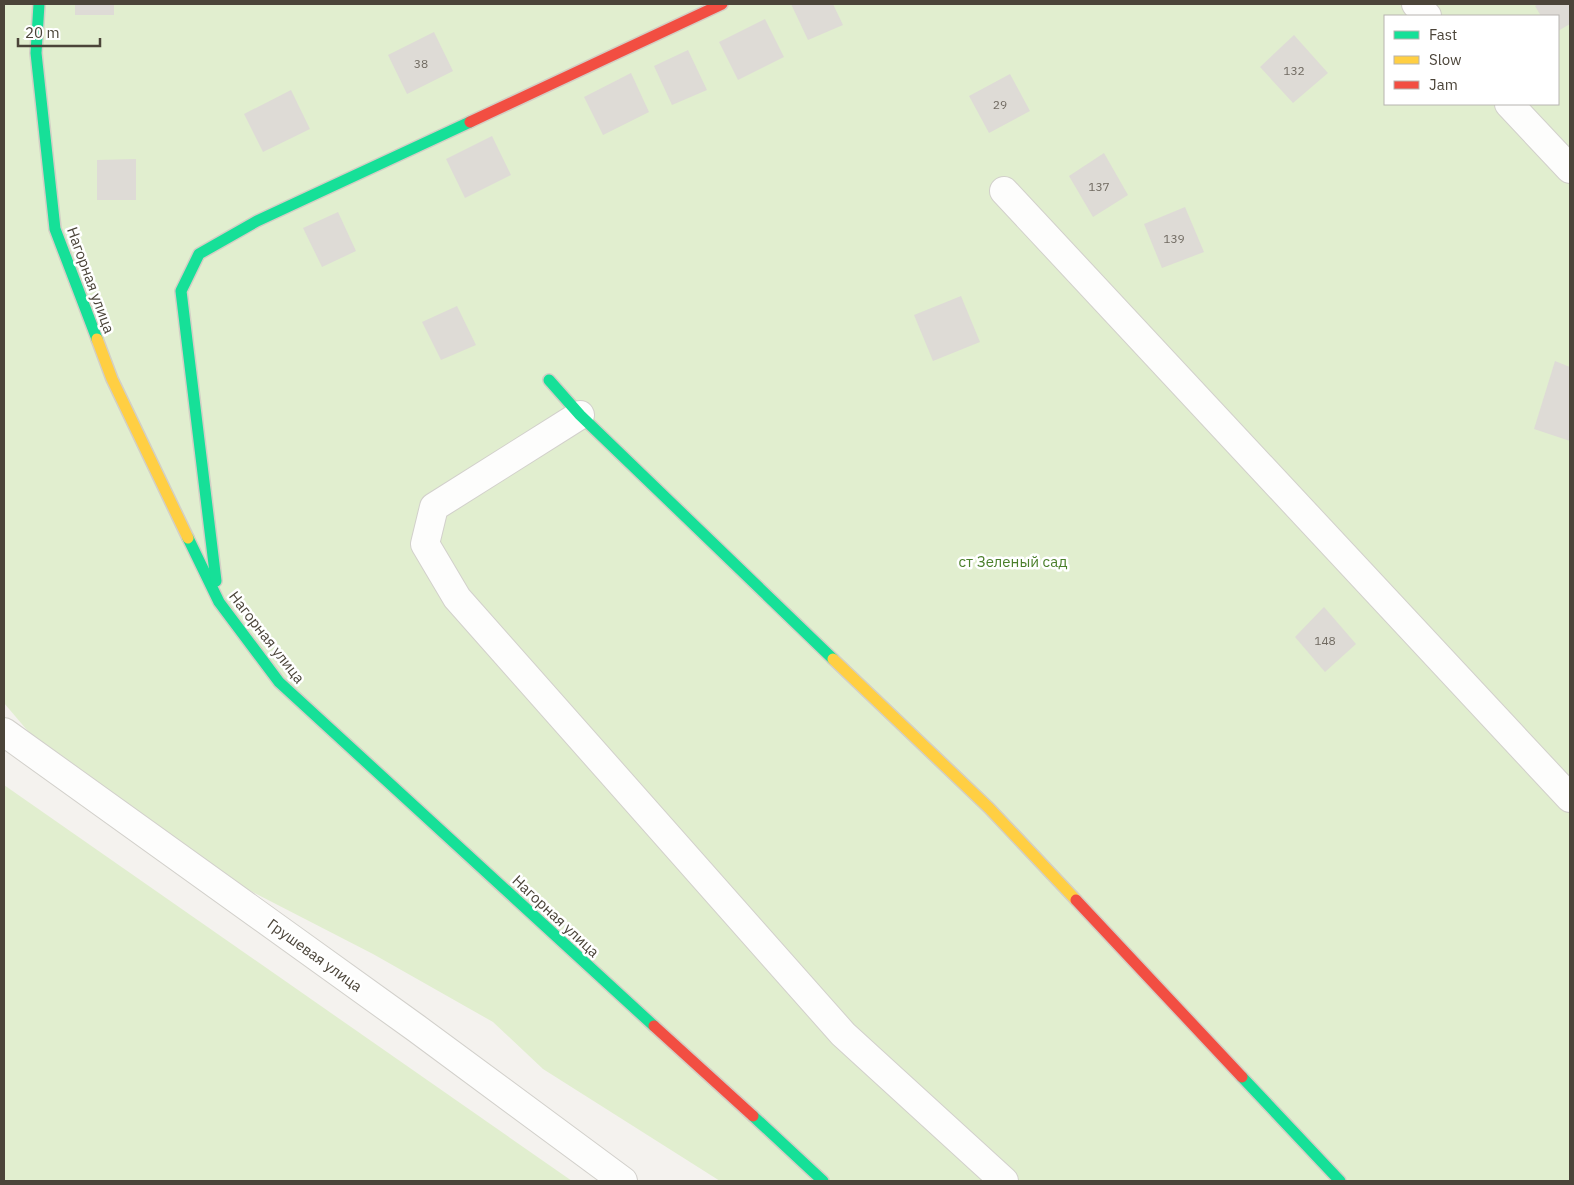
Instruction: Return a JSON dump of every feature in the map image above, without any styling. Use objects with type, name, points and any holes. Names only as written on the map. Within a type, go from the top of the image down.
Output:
[{"type":"street","name":"Нагорная улица","points":[[39,4],[36,53],[55,229],[112,379],[219,602],[279,682],[823,1181]]},
{"type":"street","points":[[219,602],[181,291],[199,254],[258,221],[722,4]]},
{"type":"street","points":[[1416,4],[1426,15]]},
{"type":"street","points":[[1510,105],[1570,169]]},
{"type":"street","points":[[1004,191],[1570,798]]},
{"type":"street","points":[[548,380],[580,415],[989,808],[1340,1181]]},
{"type":"street","points":[[580,415],[434,507],[425,544],[457,598],[843,1034],[1004,1181]]},
{"type":"street","name":"Грушевая улица","points":[[4,732],[416,1028],[623,1181]]},
{"type":"green space","name":"ст Зеленый сад","points":[[4,4],[1570,4],[1570,1181],[720,1181],[543,1069],[493,1022],[373,954],[212,871],[38,743],[4,703]]},
{"type":"green space","points":[[4,785],[572,1181],[4,1181]]},
{"type":"building","points":[[75,4],[114,4],[114,15],[75,15]]},
{"type":"building","points":[[791,4],[833,4],[843,25],[808,40]]},
{"type":"building","points":[[1538,4],[1570,4],[1570,24],[1559,30],[1559,15],[1540,15],[1535,6]]},
{"type":"building","points":[[765,19],[784,57],[738,80],[719,42]]},
{"type":"building","points":[[434,32],[453,71],[407,94],[388,55]]},
{"type":"building","points":[[1294,35],[1328,73],[1293,103],[1260,67]]},
{"type":"building","points":[[688,50],[707,90],[672,105],[654,66]]},
{"type":"building","points":[[631,73],[649,112],[603,135],[584,97]]},
{"type":"building","points":[[1010,74],[1030,111],[989,133],[969,96]]},
{"type":"building","points":[[291,90],[310,129],[263,152],[244,114]]},
{"type":"building","points":[[492,136],[511,175],[465,198],[446,159]]},
{"type":"building","points":[[1104,153],[1128,195],[1093,217],[1069,176]]},
{"type":"building","points":[[136,159],[136,200],[97,200],[97,160]]},
{"type":"building","points":[[1185,207],[1204,252],[1162,268],[1144,224]]},
{"type":"building","points":[[338,212],[356,251],[322,267],[303,228]]},
{"type":"building","points":[[961,296],[980,342],[933,361],[914,315]]},
{"type":"building","points":[[457,306],[476,345],[441,360],[422,322]]},
{"type":"building","points":[[1555,361],[1570,367],[1570,441],[1534,429]]},
{"type":"building","points":[[1324,607],[1356,644],[1325,672],[1295,637]]},
{"type":"traffic: fast","points":[[39,4],[36,53],[55,229],[97,339]]},
{"type":"traffic: fast","points":[[216,581],[181,291],[199,254],[257,221],[470,122]]},
{"type":"traffic: fast","points":[[549,380],[580,415],[833,659]]},
{"type":"traffic: fast","points":[[188,538],[219,602],[279,682],[654,1026]]},
{"type":"traffic: fast","points":[[1242,1077],[1340,1181]]},
{"type":"traffic: fast","points":[[753,1116],[823,1181]]},
{"type":"traffic: slow","points":[[97,339],[112,379],[188,538]]},
{"type":"traffic: slow","points":[[833,659],[989,808],[1076,900]]},
{"type":"traffic: jam","points":[[470,122],[722,4]]},
{"type":"traffic: jam","points":[[1076,900],[1242,1077]]},
{"type":"traffic: jam","points":[[654,1026],[753,1116]]}]
